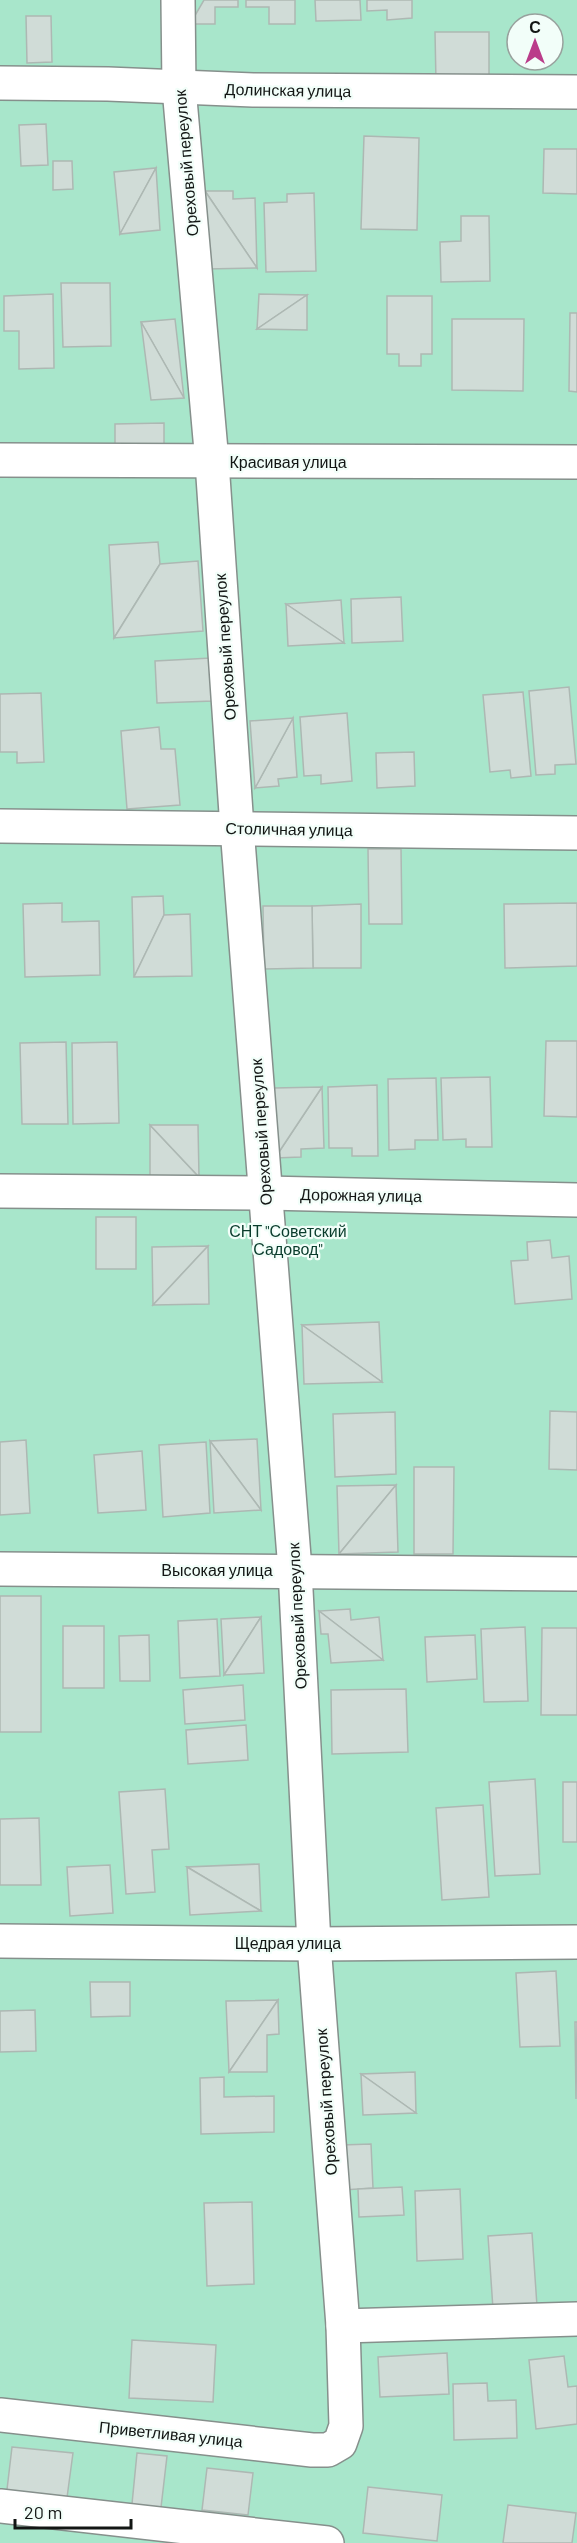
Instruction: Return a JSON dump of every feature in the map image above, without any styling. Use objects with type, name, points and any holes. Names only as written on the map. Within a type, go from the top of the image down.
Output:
[{"type":"street","name":"Ореховый переулок","points":[[178,0],[179,88],[212,462],[237,828],[295,1570],[314,1944],[343,2326],[346,2426],[340,2443]]},
{"type":"street","name":"Долинская улица","points":[[0,83],[108,84],[264,91],[577,92]]},
{"type":"street","name":"Красивая улица","points":[[0,460],[577,462]]},
{"type":"street","name":"Столичная улица","points":[[0,826],[577,833]]},
{"type":"street","name":"Дорожная улица","points":[[0,1191],[266,1193],[577,1200]]},
{"type":"street","name":"Высокая улица","points":[[0,1569],[577,1574]]},
{"type":"street","name":"Щедрая улица","points":[[0,1941],[314,1944],[577,1942]]},
{"type":"street","points":[[343,2326],[577,2319]]},
{"type":"street","name":"Приветливая улица","points":[[0,2415],[312,2450],[328,2450],[340,2443]]},
{"type":"street","points":[[0,2506],[327,2543]]},
{"type":"green space","name":"СНТ \"Советский Садовод\"","points":[[0,0],[577,0],[577,2543],[0,2543]]},
{"type":"building","points":[[204,0],[238,0],[238,7],[215,7],[215,24],[190,24]]},
{"type":"building","points":[[246,0],[295,0],[295,24],[269,24],[269,7],[246,7]]},
{"type":"building","points":[[315,0],[360,0],[361,20],[316,21]]},
{"type":"building","points":[[367,0],[412,0],[412,18],[387,20],[387,10],[367,11]]},
{"type":"building","points":[[26,16],[51,16],[52,62],[27,63]]},
{"type":"building","points":[[435,32],[489,32],[489,82],[436,82]]},
{"type":"building","points":[[46,124],[48,165],[21,166],[19,125]]},
{"type":"building","points":[[364,136],[419,138],[417,230],[361,229]]},
{"type":"building","points":[[544,149],[577,149],[577,194],[543,193]]},
{"type":"building","points":[[53,161],[72,161],[73,189],[53,190]]},
{"type":"building","points":[[156,168],[120,234],[114,172]]},
{"type":"building","points":[[156,168],[160,230],[120,234]]},
{"type":"building","points":[[205,191],[233,191],[233,199],[255,198],[257,268]]},
{"type":"building","points":[[205,191],[257,268],[206,269]]},
{"type":"building","points":[[314,193],[316,271],[266,272],[264,203],[287,202],[287,194]]},
{"type":"building","points":[[461,216],[489,216],[490,281],[441,282],[440,242],[461,241]]},
{"type":"building","points":[[61,283],[110,283],[111,346],[63,347]]},
{"type":"building","points":[[53,294],[54,368],[19,369],[19,331],[4,331],[4,296]]},
{"type":"building","points":[[259,294],[307,295],[257,329]]},
{"type":"building","points":[[307,295],[307,330],[257,329]]},
{"type":"building","points":[[387,296],[432,296],[432,354],[421,354],[421,366],[399,366],[399,354],[387,354]]},
{"type":"building","points":[[570,313],[577,313],[577,392],[569,391]]},
{"type":"building","points":[[175,319],[184,398],[141,322]]},
{"type":"building","points":[[452,319],[524,319],[523,391],[452,390]]},
{"type":"building","points":[[141,322],[184,398],[151,400]]},
{"type":"building","points":[[164,423],[164,449],[115,449],[115,424]]},
{"type":"building","points":[[158,542],[160,564],[114,638],[109,545]]},
{"type":"building","points":[[198,561],[203,631],[114,638],[160,564]]},
{"type":"building","points":[[401,597],[403,641],[352,643],[351,599]]},
{"type":"building","points":[[341,600],[344,643],[286,604]]},
{"type":"building","points":[[286,604],[344,643],[288,646]]},
{"type":"building","points":[[211,658],[213,701],[157,703],[155,661]]},
{"type":"building","points":[[569,687],[576,764],[555,765],[555,774],[536,775],[529,691]]},
{"type":"building","points":[[523,692],[531,776],[511,778],[510,770],[490,772],[483,695]]},
{"type":"building","points":[[41,693],[44,762],[17,763],[17,752],[0,752],[0,694]]},
{"type":"building","points":[[347,713],[352,781],[321,784],[321,775],[304,776],[300,717]]},
{"type":"building","points":[[293,718],[297,777],[278,779],[279,786],[255,788]]},
{"type":"building","points":[[293,718],[255,788],[250,721]]},
{"type":"building","points":[[159,727],[161,749],[175,749],[180,805],[127,809],[121,731]]},
{"type":"building","points":[[414,752],[415,786],[377,788],[376,753]]},
{"type":"building","points":[[368,849],[401,849],[402,924],[369,924]]},
{"type":"building","points":[[163,896],[164,915],[134,977],[132,897]]},
{"type":"building","points":[[62,903],[62,922],[99,921],[100,975],[25,977],[23,904]]},
{"type":"building","points":[[577,903],[577,966],[505,968],[504,904]]},
{"type":"building","points":[[361,904],[361,968],[313,968],[312,906]]},
{"type":"building","points":[[263,906],[312,906],[313,968],[264,969]]},
{"type":"building","points":[[190,914],[192,976],[134,977],[164,915]]},
{"type":"building","points":[[546,1041],[577,1041],[577,1117],[544,1116]]},
{"type":"building","points":[[66,1042],[68,1124],[22,1124],[20,1043]]},
{"type":"building","points":[[117,1042],[119,1123],[73,1124],[72,1043]]},
{"type":"building","points":[[490,1077],[492,1147],[466,1147],[466,1139],[443,1140],[441,1078]]},
{"type":"building","points":[[436,1078],[438,1140],[415,1140],[415,1149],[389,1150],[388,1079]]},
{"type":"building","points":[[377,1085],[378,1156],[352,1156],[352,1148],[329,1148],[328,1087]]},
{"type":"building","points":[[322,1087],[324,1148],[301,1149],[301,1157],[275,1158]]},
{"type":"building","points":[[322,1087],[275,1158],[274,1088]]},
{"type":"building","points":[[150,1125],[199,1177],[150,1177]]},
{"type":"building","points":[[150,1125],[198,1125],[199,1177]]},
{"type":"building","points":[[96,1217],[136,1217],[136,1269],[96,1269]]},
{"type":"building","points":[[550,1240],[552,1258],[569,1256],[572,1299],[515,1304],[511,1261],[528,1260],[527,1242]]},
{"type":"building","points":[[208,1246],[153,1305],[152,1247]]},
{"type":"building","points":[[208,1246],[209,1304],[153,1305]]},
{"type":"building","points":[[379,1322],[382,1382],[302,1325]]},
{"type":"building","points":[[302,1325],[382,1382],[304,1384]]},
{"type":"building","points":[[550,1411],[577,1412],[577,1470],[549,1469]]},
{"type":"building","points":[[395,1412],[396,1474],[335,1477],[333,1414]]},
{"type":"building","points":[[257,1439],[261,1510],[210,1441]]},
{"type":"building","points":[[26,1440],[30,1513],[0,1515],[0,1442]]},
{"type":"building","points":[[210,1441],[261,1510],[214,1513]]},
{"type":"building","points":[[206,1442],[210,1513],[163,1517],[159,1445]]},
{"type":"building","points":[[142,1451],[146,1510],[98,1513],[94,1455]]},
{"type":"building","points":[[414,1467],[454,1467],[453,1554],[414,1554]]},
{"type":"building","points":[[396,1485],[339,1554],[337,1486]]},
{"type":"building","points":[[396,1485],[398,1552],[339,1554]]},
{"type":"building","points":[[0,1596],[41,1596],[41,1732],[0,1732]]},
{"type":"building","points":[[350,1609],[351,1620],[379,1617],[383,1660],[319,1611]]},
{"type":"building","points":[[319,1611],[383,1660],[331,1663],[328,1634],[321,1634]]},
{"type":"building","points":[[261,1617],[224,1675],[221,1619]]},
{"type":"building","points":[[261,1617],[264,1673],[224,1675]]},
{"type":"building","points":[[217,1619],[220,1676],[180,1678],[178,1621]]},
{"type":"building","points":[[63,1626],[104,1626],[104,1688],[63,1688]]},
{"type":"building","points":[[525,1627],[528,1701],[484,1702],[481,1629]]},
{"type":"building","points":[[542,1628],[577,1628],[577,1715],[541,1715]]},
{"type":"building","points":[[149,1635],[150,1681],[120,1681],[119,1636]]},
{"type":"building","points":[[475,1635],[477,1679],[427,1682],[425,1637]]},
{"type":"building","points":[[243,1685],[245,1720],[185,1724],[183,1690]]},
{"type":"building","points":[[406,1689],[408,1752],[332,1754],[331,1690]]},
{"type":"building","points":[[246,1725],[248,1760],[188,1764],[186,1730]]},
{"type":"building","points":[[535,1779],[540,1874],[495,1876],[489,1782]]},
{"type":"building","points":[[563,1782],[577,1782],[577,1842],[563,1842]]},
{"type":"building","points":[[165,1789],[169,1849],[152,1850],[155,1892],[126,1894],[119,1792]]},
{"type":"building","points":[[483,1805],[489,1897],[442,1900],[436,1808]]},
{"type":"building","points":[[39,1818],[41,1885],[0,1885],[0,1819]]},
{"type":"building","points":[[259,1864],[261,1911],[187,1867]]},
{"type":"building","points":[[110,1865],[113,1913],[70,1916],[67,1867]]},
{"type":"building","points":[[187,1867],[261,1911],[190,1915]]},
{"type":"building","points":[[556,1971],[560,2046],[520,2047],[516,1973]]},
{"type":"building","points":[[90,1982],[130,1982],[130,2016],[91,2017]]},
{"type":"building","points":[[278,2000],[229,2072],[226,2001]]},
{"type":"building","points":[[278,2000],[279,2034],[267,2035],[267,2072],[229,2072]]},
{"type":"building","points":[[35,2010],[36,2051],[0,2052],[0,2011]]},
{"type":"building","points":[[575,2022],[577,2022],[576,2099]]},
{"type":"building","points":[[415,2072],[416,2113],[361,2074]]},
{"type":"building","points":[[361,2074],[416,2113],[363,2115]]},
{"type":"building","points":[[224,2077],[224,2097],[274,2096],[274,2132],[201,2134],[200,2078]]},
{"type":"building","points":[[371,2144],[373,2188],[343,2190],[341,2145]]},
{"type":"building","points":[[402,2187],[404,2215],[359,2217],[358,2189]]},
{"type":"building","points":[[460,2189],[463,2259],[417,2261],[415,2191]]},
{"type":"building","points":[[252,2202],[254,2284],[207,2286],[204,2203]]},
{"type":"building","points":[[532,2233],[537,2306],[493,2309],[488,2236]]},
{"type":"building","points":[[132,2340],[216,2345],[213,2402],[129,2398]]},
{"type":"building","points":[[447,2353],[449,2394],[380,2397],[378,2357]]},
{"type":"building","points":[[564,2356],[568,2387],[577,2386],[577,2424],[536,2429],[529,2360]]},
{"type":"building","points":[[487,2383],[488,2401],[516,2400],[517,2438],[454,2440],[453,2384]]},
{"type":"building","points":[[12,2447],[73,2453],[66,2505],[6,2498]]},
{"type":"building","points":[[137,2453],[167,2456],[160,2516],[131,2514]]},
{"type":"building","points":[[207,2468],[253,2473],[248,2515],[202,2510]]},
{"type":"building","points":[[368,2487],[442,2495],[437,2541],[363,2533]]},
{"type":"building","points":[[508,2505],[576,2513],[572,2543],[503,2543]]}]
